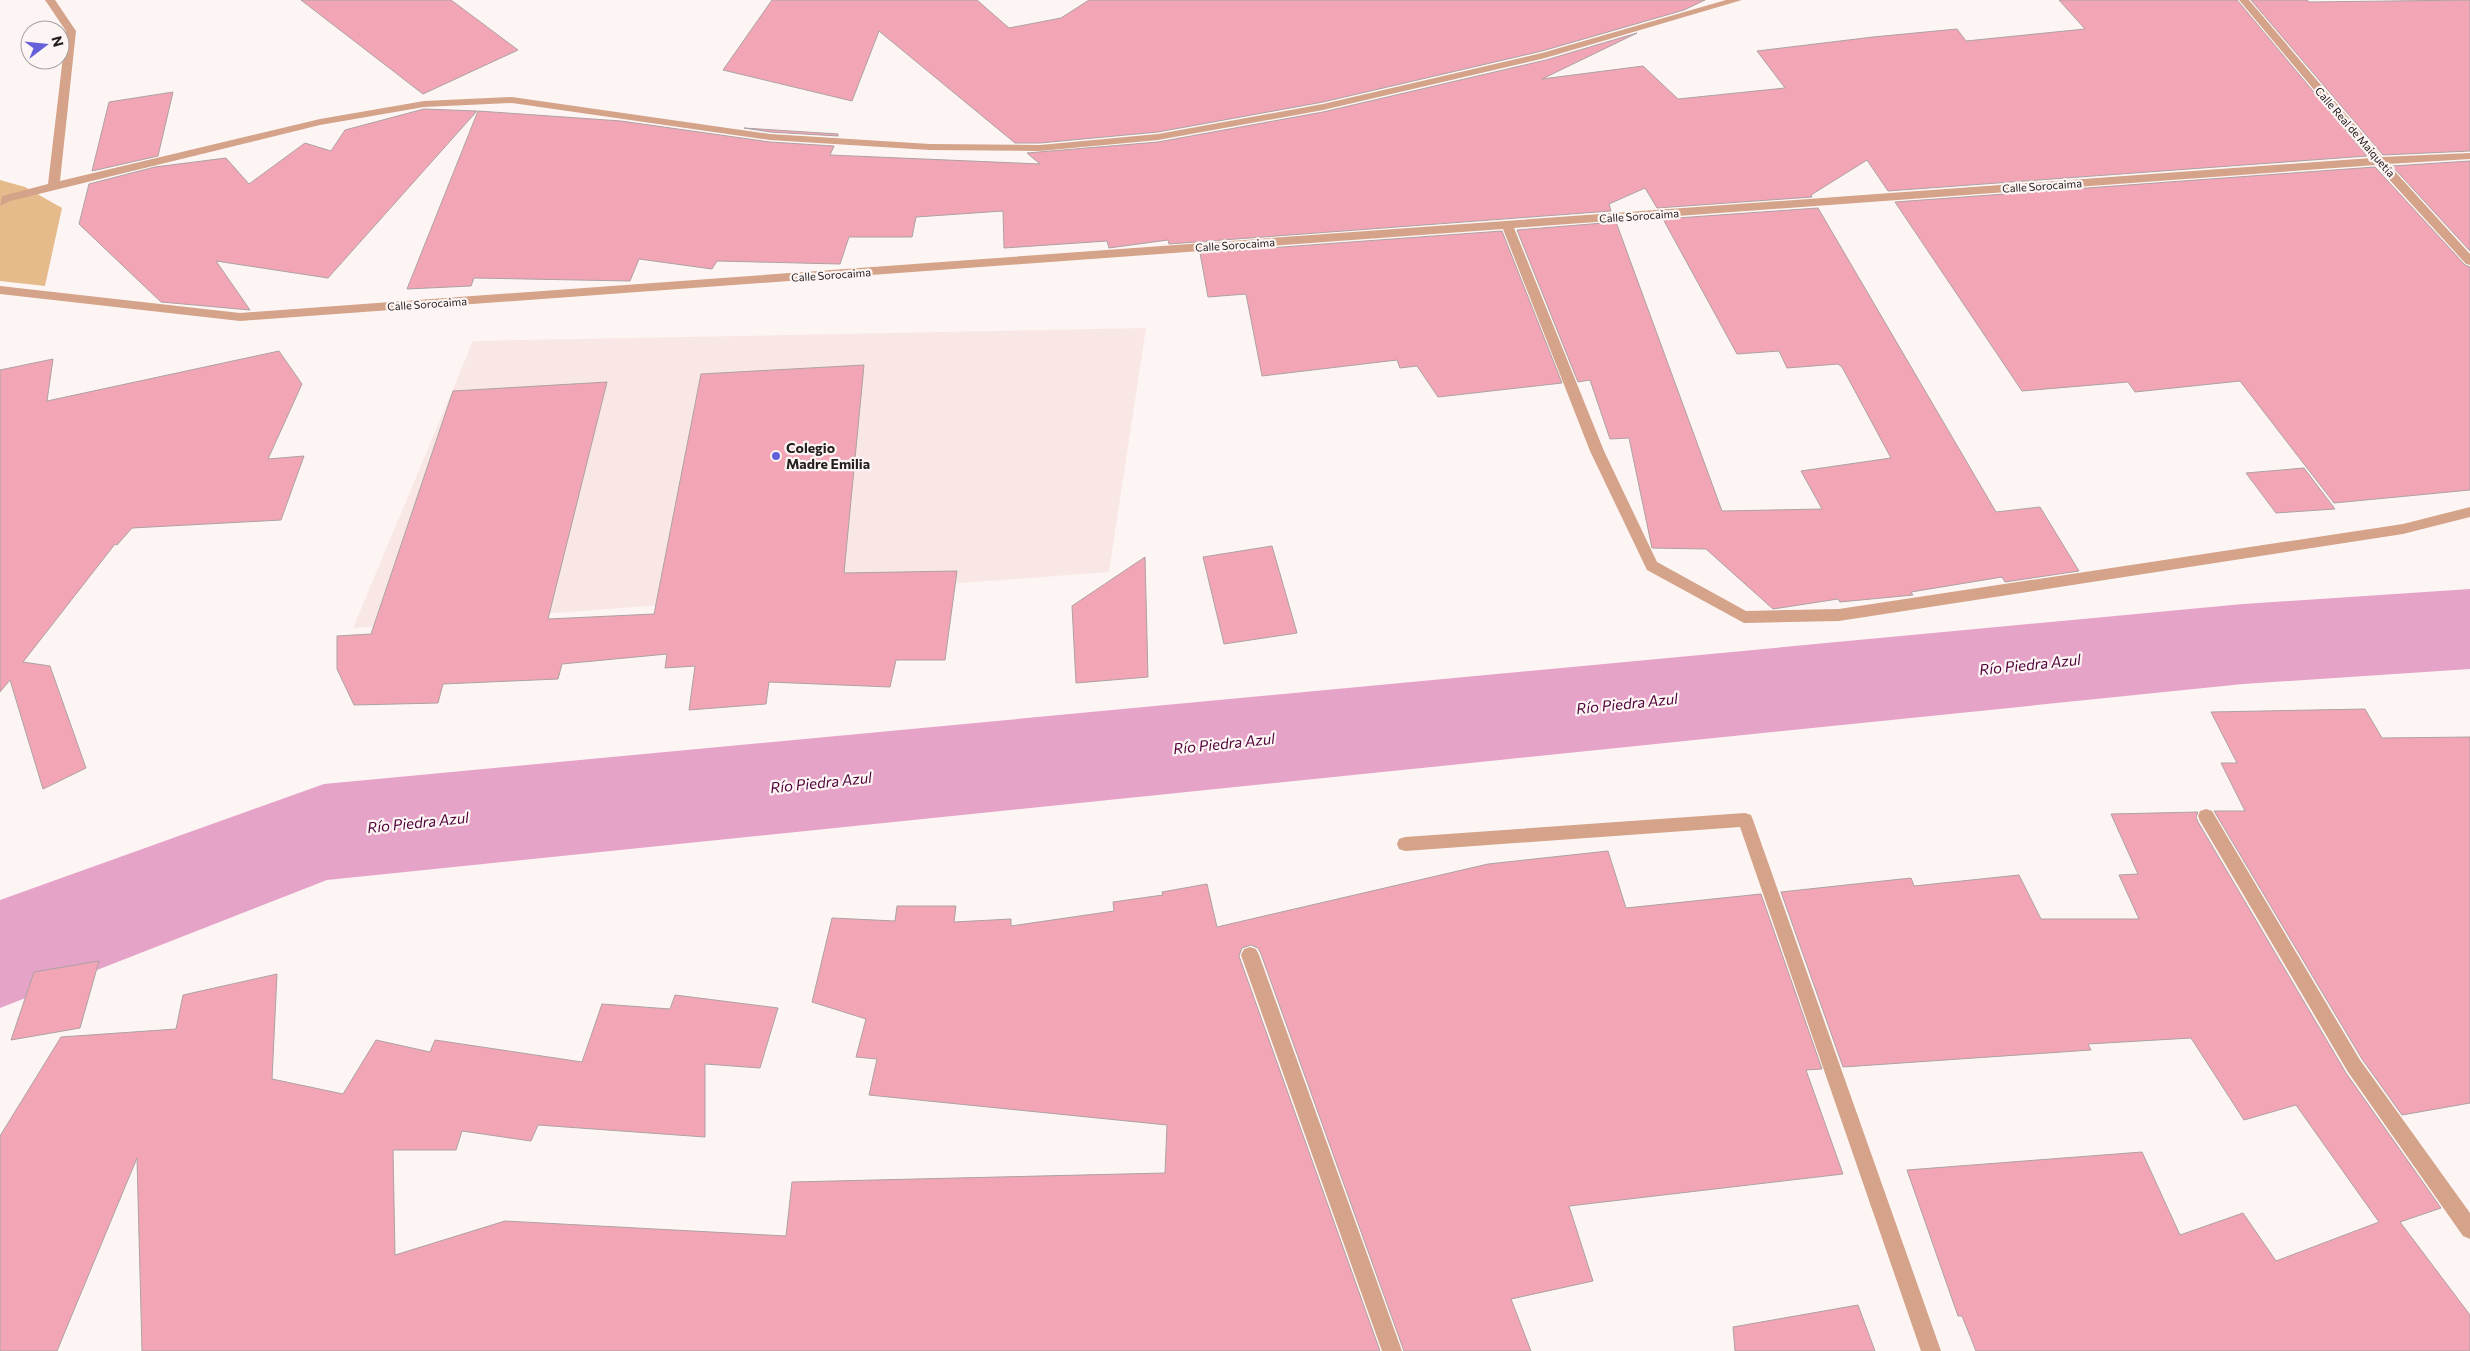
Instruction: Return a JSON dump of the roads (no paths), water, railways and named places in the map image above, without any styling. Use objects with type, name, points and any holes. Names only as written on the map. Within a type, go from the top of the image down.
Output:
[{"type":"street","points":[[50,0],[71,31],[54,185]]},
{"type":"street","points":[[0,202],[6,198],[54,185],[320,122],[424,104],[512,100],[770,137],[910,145],[1040,148],[1158,137],[1323,107],[1507,64],[1737,0]]},
{"type":"street","name":"Calle Real de Maiquetía","points":[[2244,0],[2379,161],[2470,261]]},
{"type":"street","name":"Calle Sorocaima","points":[[0,290],[240,317],[2379,161],[2470,156]]},
{"type":"street","points":[[1508,225],[1597,451],[1652,566],[1744,617],[1839,615],[2403,529],[2470,512]]},
{"type":"street","points":[[2206,816],[2354,1066],[2470,1229]]},
{"type":"street","points":[[1405,844],[1745,820],[1931,1351]]},
{"type":"street","points":[[1250,955],[1392,1351]]},
{"type":"waterway","name":"Río Piedra Azul","points":[[0,954],[324,832],[2243,644],[2470,629]]},
{"type":"place","name":"Colegio Madre Emilia","points":[[776,456]]}]
